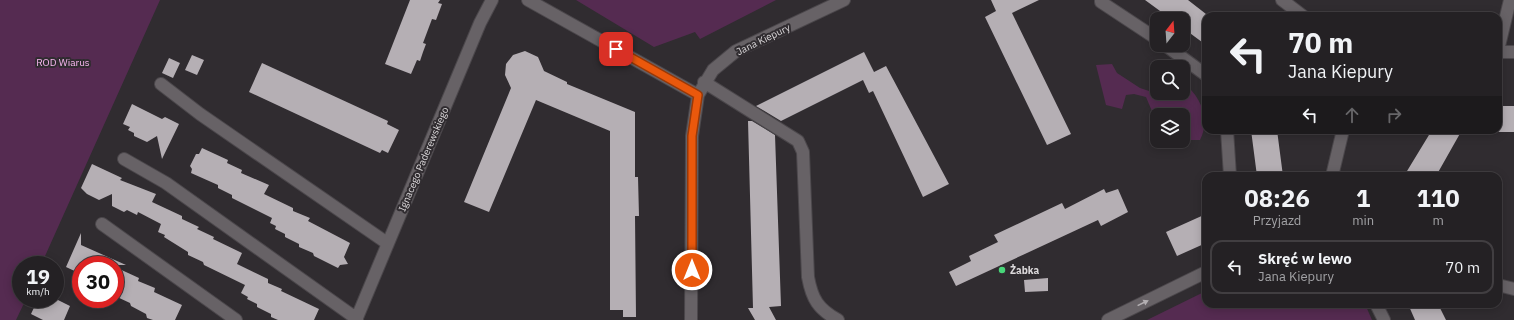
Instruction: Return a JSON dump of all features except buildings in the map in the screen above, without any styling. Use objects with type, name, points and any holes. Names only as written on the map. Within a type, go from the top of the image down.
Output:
[{"type":"street","name":"Ignacego Paderewskiego","points":[[357,320],[477,30],[492,0]]},
{"type":"street","points":[[528,0],[698,95]]},
{"type":"street","name":"Jana Kiepury","points":[[691,320],[692,136],[698,95],[704,82],[713,70],[736,51],[844,0]]},
{"type":"street","points":[[1101,0],[1150,35]]},
{"type":"street","points":[[1282,0],[1298,12]]},
{"type":"street","points":[[1502,34],[1510,0]]},
{"type":"street","points":[[1502,51],[1514,52]]},
{"type":"street","points":[[1175,52],[1202,72]]},
{"type":"street","points":[[704,82],[798,141],[803,152],[808,277],[810,290],[817,306],[838,320]]},
{"type":"street","points":[[161,84],[200,114],[388,243]]},
{"type":"street","points":[[1227,134],[1230,172]]},
{"type":"street","points":[[1333,172],[1342,134]]},
{"type":"street","points":[[124,159],[166,183],[357,320]]},
{"type":"street","points":[[102,224],[236,320]]},
{"type":"street","points":[[1108,320],[1202,274]]},
{"type":"street","points":[[1502,286],[1514,289]]},
{"type":"street","points":[[1378,308],[1384,320]]},
{"type":"green space","name":"ROD Wiarus","points":[[0,0],[160,0],[45,256],[12,256],[12,308],[22,308],[16,320],[0,320]]},
{"type":"green space","points":[[576,0],[776,0],[700,39],[695,32],[654,47]]},
{"type":"green space","points":[[1112,64],[1117,73],[1140,88],[1150,90],[1150,100],[1190,100],[1190,89],[1199,101],[1202,108],[1202,134],[1200,140],[1190,140],[1190,108],[1151,108],[1146,97],[1134,94],[1126,95],[1122,109],[1106,105],[1096,65]]},
{"type":"green space","points":[[1202,293],[1202,308],[1367,308],[1372,320],[1147,320]]},
{"type":"place","name":"Żabka","points":[[1002,270]]},
{"type":"route","points":[[616,49],[698,95],[692,136],[692,270]]}]
